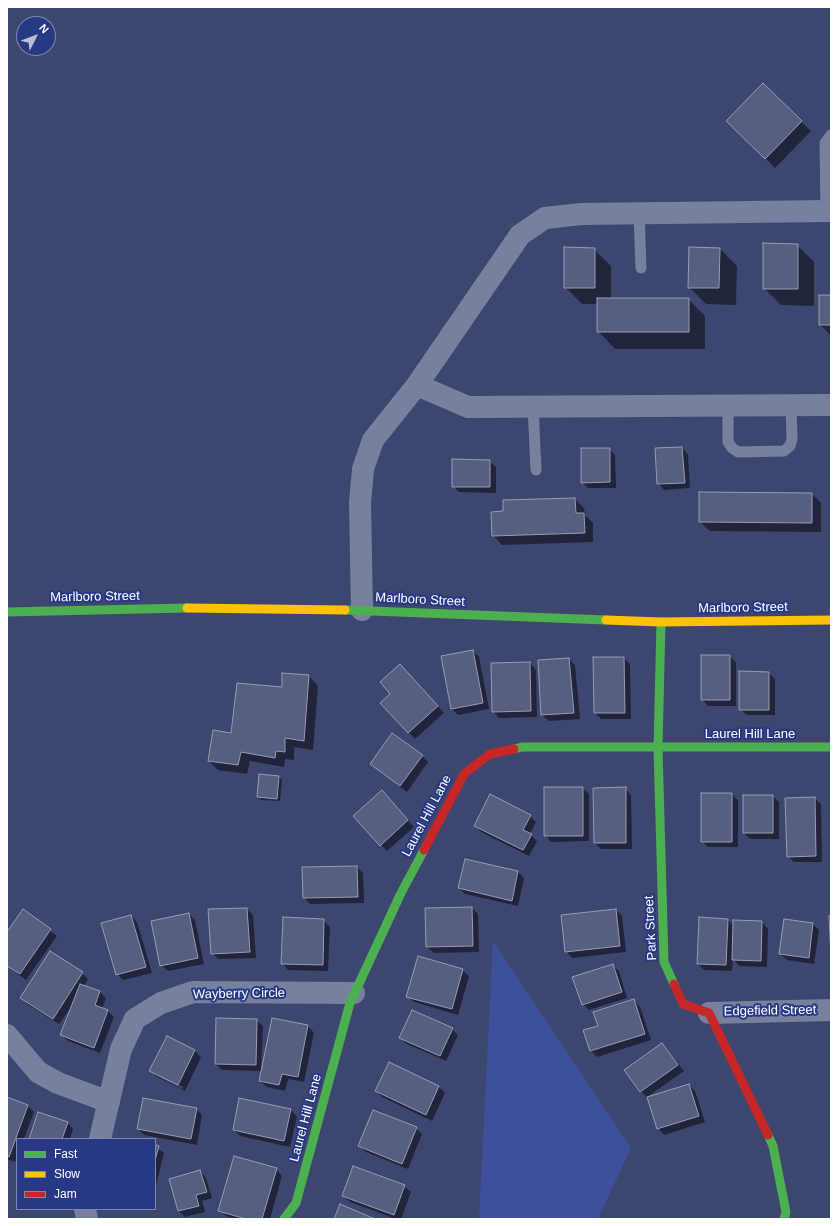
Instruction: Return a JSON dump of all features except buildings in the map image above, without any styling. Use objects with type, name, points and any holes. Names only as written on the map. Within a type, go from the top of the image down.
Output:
[{"type":"street","points":[[362,610],[360,503],[363,468],[373,440],[417,385],[520,235],[545,218],[581,214],[829,212]]},
{"type":"street","points":[[417,385],[468,407],[831,405]]},
{"type":"street","name":"Marlboro Street","points":[[7,612],[175,608],[362,610],[661,622],[831,620]]},
{"type":"street","name":"Park Street","points":[[661,622],[658,748],[664,962],[683,1004],[709,1013]]},
{"type":"street","name":"Laurel Hill Lane","points":[[284,1219],[296,1203],[350,1003],[401,893],[464,774],[490,754],[522,747],[831,747]]},
{"type":"street","name":"Wayberry Circle","points":[[100,1138],[121,1049],[135,1020],[161,1003],[193,992],[354,994]]},
{"type":"street","name":"Edgefield Street","points":[[709,1013],[831,1010]]},
{"type":"street","points":[[709,1013],[773,1146],[786,1212],[784,1219]]},
{"type":"street","points":[[7,1035],[38,1072],[58,1084],[109,1102]]},
{"type":"lane","points":[[829,212],[825,143],[831,135]]},
{"type":"lane","points":[[639,213],[641,268]]},
{"type":"lane","points":[[728,406],[728,442],[732,448],[738,452],[784,451],[790,446],[792,440],[791,405]]},
{"type":"lane","points":[[533,406],[536,470]]},
{"type":"shaded area","points":[[493,941],[631,1148],[598,1219],[479,1219]]},
{"type":"traffic: fast","points":[[7,612],[187,608]]},
{"type":"traffic: fast","points":[[345,610],[606,620]]},
{"type":"traffic: fast","points":[[661,622],[658,748],[664,962],[674,984]]},
{"type":"traffic: fast","points":[[514,749],[522,747],[831,747]]},
{"type":"traffic: fast","points":[[284,1219],[296,1203],[350,1003],[401,893],[424,850]]},
{"type":"traffic: fast","points":[[768,1135],[773,1146],[786,1212],[784,1219]]},
{"type":"traffic: slow","points":[[187,608],[345,610]]},
{"type":"traffic: slow","points":[[606,620],[661,622],[831,620]]},
{"type":"traffic: jam","points":[[424,850],[464,774],[490,754],[514,749]]},
{"type":"traffic: jam","points":[[674,984],[683,1004],[709,1013],[768,1135]]}]
